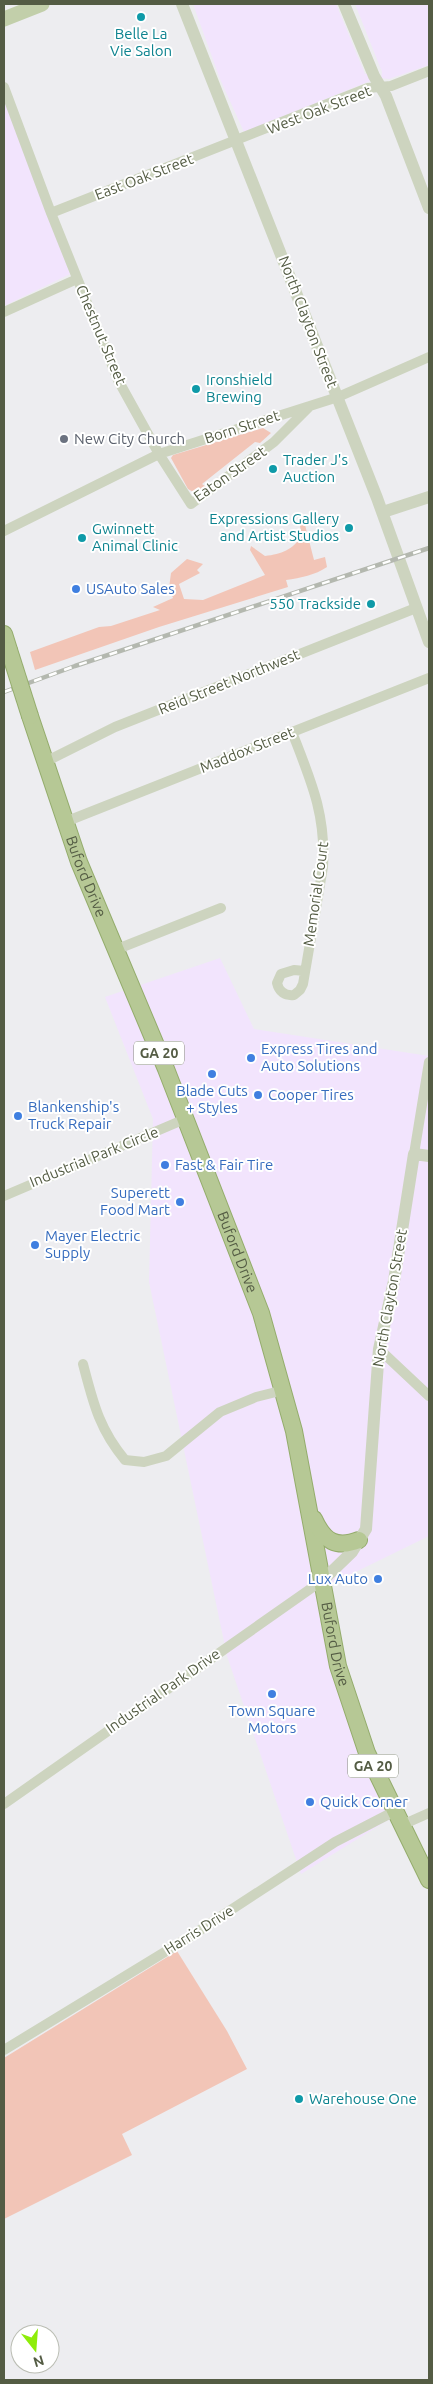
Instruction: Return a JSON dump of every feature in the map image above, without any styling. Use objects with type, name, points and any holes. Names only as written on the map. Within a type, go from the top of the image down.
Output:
[{"type":"highway","name":"Buford Drive","points":[[4,634],[64,822],[249,1279],[284,1390],[338,1666],[367,1753],[429,1880]]},
{"type":"highway","points":[[308,1507],[320,1533],[332,1541],[347,1545],[359,1540]]},
{"type":"main road","points":[[4,19],[42,4]]},
{"type":"street","name":"North Clayton Street","points":[[182,4],[383,512],[429,642]]},
{"type":"street","points":[[344,4],[380,87],[386,96],[429,208]]},
{"type":"street","name":"West Oak Street","points":[[237,141],[368,88],[391,86],[429,71]]},
{"type":"street","name":"Chestnut Street","points":[[4,87],[51,213],[118,380],[159,454]]},
{"type":"street","name":"East Oak Street","points":[[51,213],[237,141]]},
{"type":"street","points":[[4,312],[77,279]]},
{"type":"street","name":"Born Street","points":[[4,532],[159,454],[338,397],[429,357]]},
{"type":"street","name":"Eaton Street","points":[[159,454],[191,504],[274,442],[310,406]]},
{"type":"street","points":[[383,512],[429,497]]},
{"type":"street","name":"Reid Street Northwest","points":[[45,762],[115,727],[416,608]]},
{"type":"street","name":"Maddox Street","points":[[64,822],[429,678]]},
{"type":"street","name":"Memorial Court","points":[[292,732],[320,807],[324,836],[323,867],[305,971]]},
{"type":"street","points":[[115,950],[221,908]]},
{"type":"street","name":"North Clayton Street","points":[[322,1580],[352,1552],[366,1529],[379,1349],[394,1281],[429,1062]]},
{"type":"street","name":"Industrial Park Circle","points":[[4,1196],[185,1119]]},
{"type":"street","points":[[414,1154],[429,1156]]},
{"type":"street","points":[[379,1349],[429,1396]]},
{"type":"street","points":[[84,1364],[94,1405],[109,1441],[125,1460],[144,1462],[166,1456],[220,1412],[256,1397],[284,1390]]},
{"type":"street","name":"Industrial Park Drive","points":[[4,1804],[322,1580]]},
{"type":"street","name":"Harris Drive","points":[[4,2050],[191,1936],[335,1842],[399,1818],[429,1813]]},
{"type":"shaded area","points":[[193,4],[336,4],[365,74],[368,73],[370,81],[244,132],[220,79]]},
{"type":"shaded area","points":[[355,4],[429,4],[429,65],[389,79],[381,78],[382,72]]},
{"type":"shaded area","points":[[4,95],[70,274],[4,306]]},
{"type":"shaded area","points":[[263,428],[271,433],[260,443],[255,442],[202,484],[206,487],[195,493],[188,489],[171,458],[173,455]]},
{"type":"shaded area","points":[[303,517],[314,560],[325,557],[327,567],[322,570],[308,576],[286,580],[288,587],[159,627],[35,670],[30,652],[99,627],[111,626],[160,610],[153,607],[173,598],[169,588],[171,573],[187,559],[203,564],[197,570],[200,573],[179,584],[184,599],[203,600],[265,575],[250,550],[251,546],[265,556],[286,550],[294,545],[302,536],[299,521]]},
{"type":"shaded area","points":[[220,958],[254,1029],[429,1056],[429,1536],[329,1585],[342,1697],[393,1817],[301,1874],[227,1656],[149,1282],[153,1119],[105,997]]},
{"type":"shaded area","points":[[177,1951],[227,2031],[247,2069],[122,2134],[132,2155],[4,2219],[4,2058]]},
{"type":"railway","points":[[4,692],[75,666],[429,548]]},
{"type":"place","name":"Belle La Vie Salon","points":[[141,17]]},
{"type":"place","name":"Ironshield Brewing","points":[[196,389]]},
{"type":"place","name":"New City Church","points":[[64,439]]},
{"type":"place","name":"Trader J's Auction","points":[[273,469]]},
{"type":"place","name":"Expressions Gallery and Artist Studios","points":[[349,528]]},
{"type":"place","name":"Gwinnett Animal Clinic","points":[[82,538]]},
{"type":"place","name":"USAuto Sales","points":[[76,589]]},
{"type":"place","name":"550 Trackside","points":[[371,604]]},
{"type":"place","name":"Express Tires and Auto Solutions","points":[[251,1058]]},
{"type":"place","name":"Blade Cuts + Styles","points":[[212,1074]]},
{"type":"place","name":"Cooper Tires","points":[[258,1095]]},
{"type":"place","name":"Blankenship's Truck Repair","points":[[18,1116]]},
{"type":"place","name":"Fast & Fair Tire","points":[[165,1165]]},
{"type":"place","name":"Superett Food Mart","points":[[180,1202]]},
{"type":"place","name":"Mayer Electric Supply","points":[[35,1245]]},
{"type":"place","name":"Lux Auto","points":[[378,1579]]},
{"type":"place","name":"Town Square Motors","points":[[272,1694]]},
{"type":"place","name":"Quick Corner","points":[[310,1802]]},
{"type":"place","name":"Warehouse One","points":[[299,2099]]}]
